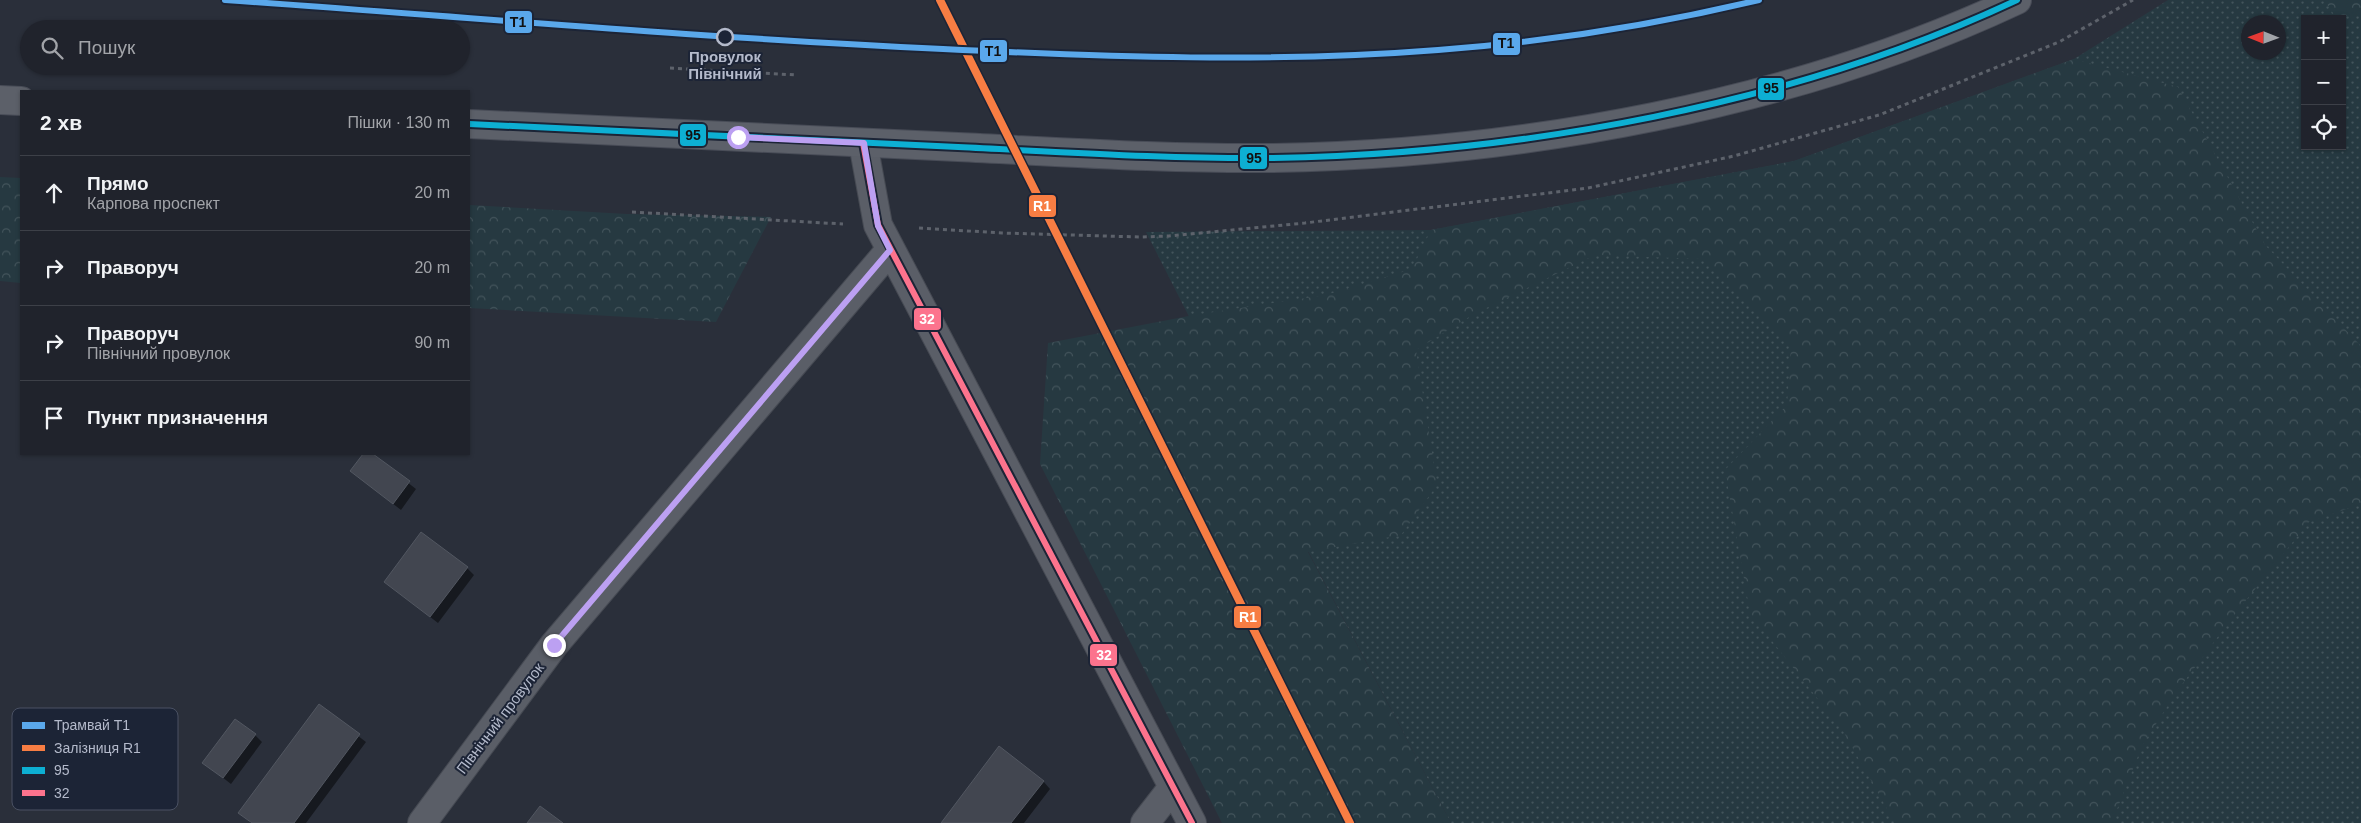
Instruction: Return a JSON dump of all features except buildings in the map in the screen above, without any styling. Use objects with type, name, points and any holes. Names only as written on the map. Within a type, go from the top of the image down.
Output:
[{"type":"main road","points":[[470,124],[1106,154],[1273,158],[1431,150],[1585,130],[1730,100],[1873,58],[1965,25],[2017,0]]},
{"type":"main road","points":[[0,100],[20,101]]},
{"type":"street","points":[[871,143],[878,226],[1192,823]]},
{"type":"street","name":"Північний провулок","points":[[422,823],[554,645],[890,250]]},
{"type":"street","points":[[1145,823],[1173,787]]},
{"type":"path","points":[[670,68],[797,75]]},
{"type":"path","points":[[632,212],[878,226]]},
{"type":"path","points":[[940,229],[1140,237]]},
{"type":"green space","points":[[2168,0],[2361,0],[2361,823],[1451,823],[1308,551],[1146,232],[1431,230],[1794,161],[2074,59]]},
{"type":"green space","points":[[2324,0],[2361,0],[2361,15],[2334,15]]},
{"type":"green space","points":[[2074,59],[2178,87],[2265,245],[2361,346],[2361,504],[2309,522],[2235,614],[2177,691],[2142,746],[2114,817],[2114,823],[1895,823],[1843,731],[1750,613],[1725,470],[1787,405],[1791,347],[1702,259],[1595,255],[1474,314],[1416,350],[1437,485],[1401,535],[1308,552],[1451,823],[1222,823],[1040,464],[1048,343],[1194,315],[1326,295],[1412,269],[1431,230],[1794,161]]},
{"type":"green space","points":[[0,177],[20,178],[20,283],[0,281]]},
{"type":"green space","points":[[470,205],[627,214],[771,217],[716,322],[470,308]]},
{"type":"tram line","name":"T1","points":[[225,0],[674,33],[853,44],[1067,54],[1253,58],[1376,54],[1478,47],[1640,25],[1759,0]]},
{"type":"rail line","name":"R1","points":[[940,0],[1350,823]]},
{"type":"transit line","name":"95","points":[[470,124],[1155,156],[1273,158],[1366,154],[1462,146],[1558,134],[1654,117],[1748,95],[1841,68],[1931,37],[2017,0]]},
{"type":"transit line","name":"32","points":[[863,143],[878,225],[1192,823]]},
{"type":"place","name":"Провулок Північний","points":[[725,37]]},
{"type":"route","points":[[554,645],[890,250],[878,226],[864,143],[738,137]]}]
